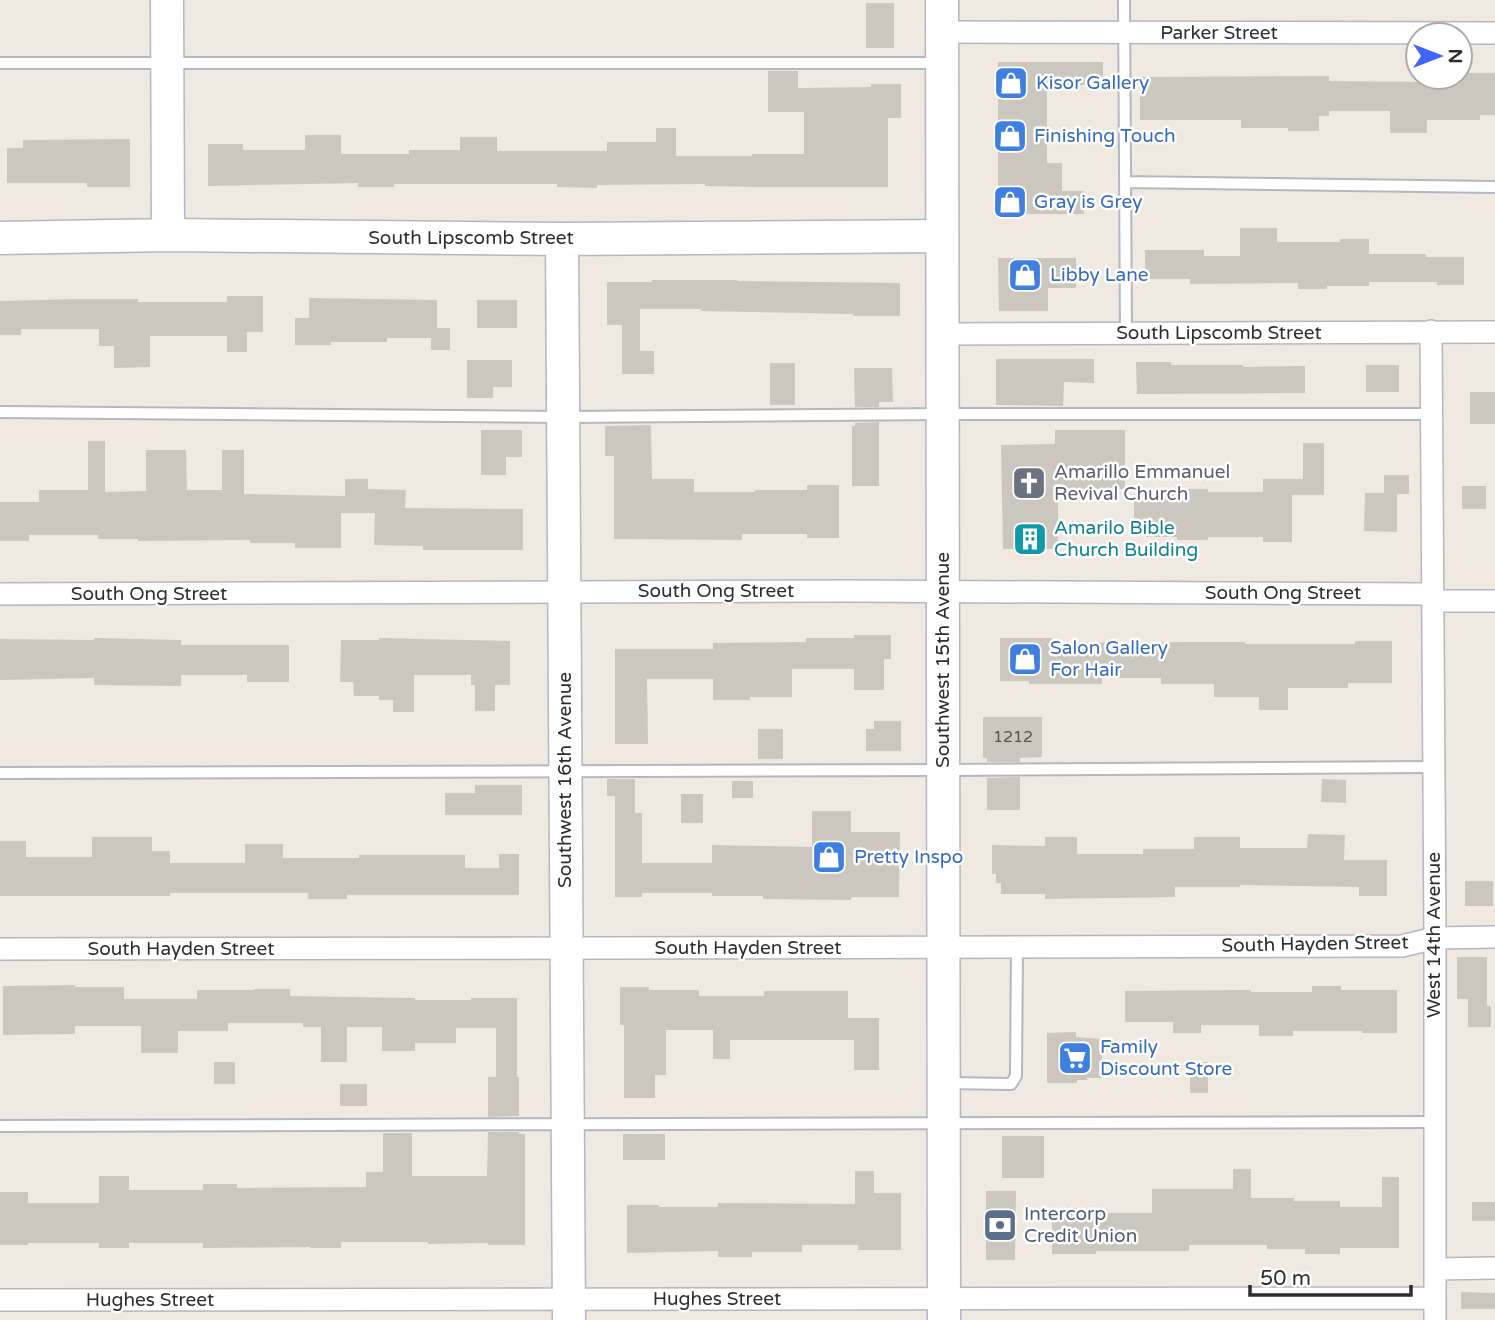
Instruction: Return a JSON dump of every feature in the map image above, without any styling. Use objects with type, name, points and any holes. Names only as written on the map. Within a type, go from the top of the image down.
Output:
[{"type":"street","points":[[167,0],[167,235]]},
{"type":"street","name":"Southwest 15th Avenue","points":[[942,0],[944,1309]]},
{"type":"street","name":"Parker Street","points":[[942,47],[1124,33],[1495,33]]},
{"type":"street","name":"South Lipscomb Street","points":[[0,238],[167,235],[562,239],[942,236]]},
{"type":"street","name":"Southwest 16th Avenue","points":[[562,239],[569,1310]]},
{"type":"street","name":"West 14th Avenue","points":[[1431,331],[1435,1298]]},
{"type":"street","name":"South Lipscomb Street","points":[[943,334],[1495,332]]},
{"type":"street","name":"South Ong Street","points":[[0,594],[943,591],[1495,601]]},
{"type":"street","name":"South Hayden Street","points":[[0,949],[566,950],[1402,946],[1435,937],[1495,937]]},
{"type":"street","points":[[1436,1269],[1495,1268]]},
{"type":"street","points":[[1435,1298],[1435,1320]]},
{"type":"street","name":"Hughes Street","points":[[0,1300],[569,1310],[944,1309],[1435,1298]]},
{"type":"lane","points":[[1124,0],[1126,333]]},
{"type":"lane","points":[[0,64],[167,64],[942,47]]},
{"type":"lane","points":[[1125,182],[1495,187]]},
{"type":"lane","points":[[0,412],[563,417],[1431,414]]},
{"type":"lane","points":[[0,773],[1433,767]]},
{"type":"lane","points":[[944,1083],[1011,1084],[1016,1076],[1017,947]]},
{"type":"lane","points":[[0,1126],[1434,1122]]},
{"type":"building","points":[[866,3],[894,3],[894,48],[866,48]]},
{"type":"building","points":[[998,62],[1103,62],[1103,85],[1047,85],[1047,163],[1062,163],[1062,191],[1084,191],[1084,214],[998,214]]},
{"type":"building","points":[[768,71],[798,71],[798,88],[901,84],[901,118],[888,118],[888,187],[752,187],[705,184],[597,185],[597,188],[557,187],[557,184],[394,184],[394,187],[358,187],[358,183],[208,186],[208,144],[243,144],[243,150],[305,150],[305,135],[341,135],[341,154],[409,154],[409,150],[460,150],[460,137],[497,137],[497,151],[607,151],[607,142],[656,142],[656,128],[676,128],[676,156],[804,154],[804,112],[768,112]]},
{"type":"building","points":[[1474,73],[1495,73],[1495,115],[1480,115],[1480,120],[1427,120],[1427,133],[1390,133],[1390,111],[1329,111],[1329,116],[1319,116],[1319,131],[1241,128],[1241,120],[1140,120],[1140,77],[1329,76],[1329,81],[1404,82],[1404,91],[1474,91]]},
{"type":"building","points":[[130,139],[130,187],[87,187],[87,183],[7,183],[7,148],[23,148],[23,140]]},
{"type":"building","points":[[1240,228],[1277,228],[1277,242],[1369,239],[1369,254],[1464,257],[1464,285],[1437,285],[1437,282],[1369,282],[1369,286],[1298,289],[1298,283],[1190,284],[1190,279],[1145,279],[1145,250],[1204,250],[1204,256],[1240,256]]},
{"type":"building","points":[[998,258],[1076,258],[1076,288],[1048,288],[1048,311],[999,311]]},
{"type":"building","points":[[652,280],[900,283],[900,316],[640,309],[640,351],[654,351],[654,374],[622,374],[622,325],[607,325],[607,282]]},
{"type":"building","points":[[227,296],[263,296],[263,332],[247,332],[247,352],[227,352],[227,336],[150,336],[150,367],[114,368],[114,346],[99,346],[99,329],[21,329],[21,335],[0,335],[0,301],[138,299],[138,302],[227,302]]},
{"type":"building","points":[[309,298],[437,300],[437,328],[450,328],[450,350],[431,350],[431,338],[387,338],[387,342],[295,345],[295,318],[309,318]]},
{"type":"building","points":[[477,300],[517,300],[517,328],[477,328]]},
{"type":"building","points":[[996,359],[1094,359],[1094,383],[1064,382],[1063,406],[996,405]]},
{"type":"building","points":[[467,360],[512,360],[512,387],[493,387],[493,398],[467,398]]},
{"type":"building","points":[[1136,362],[1243,367],[1305,366],[1305,393],[1137,394]]},
{"type":"building","points":[[770,363],[795,363],[795,405],[770,405]]},
{"type":"building","points":[[1366,365],[1399,365],[1399,392],[1366,392]]},
{"type":"building","points":[[854,368],[892,368],[893,402],[879,402],[879,407],[855,407]]},
{"type":"building","points":[[1470,392],[1495,392],[1495,424],[1470,424]]},
{"type":"building","points":[[879,422],[879,486],[852,486],[852,426],[855,426],[855,423]]},
{"type":"building","points":[[651,425],[652,479],[694,479],[694,492],[807,490],[807,485],[839,485],[839,538],[807,538],[807,534],[742,534],[742,540],[614,539],[614,456],[605,456],[605,426]]},
{"type":"building","points":[[481,430],[522,430],[522,457],[506,457],[506,475],[481,475]]},
{"type":"building","points":[[1055,430],[1125,430],[1125,489],[1058,489],[1058,549],[1003,549],[1001,445],[1055,444]]},
{"type":"building","points":[[88,441],[105,441],[105,492],[146,491],[146,450],[186,450],[187,490],[222,490],[222,450],[244,450],[244,494],[345,496],[345,479],[368,479],[368,489],[406,490],[405,508],[523,509],[523,550],[423,550],[423,546],[374,545],[375,513],[341,513],[341,548],[295,548],[295,543],[250,543],[250,540],[98,539],[98,535],[29,535],[29,541],[0,541],[0,502],[39,502],[39,490],[88,490]]},
{"type":"building","points":[[1303,443],[1324,443],[1324,495],[1292,495],[1292,542],[1263,542],[1263,537],[1177,540],[1177,537],[1146,537],[1146,526],[1134,526],[1134,494],[1177,494],[1177,489],[1263,492],[1263,479],[1303,479]]},
{"type":"building","points":[[1384,475],[1409,475],[1409,494],[1397,494],[1397,532],[1364,531],[1365,493],[1384,493]]},
{"type":"building","points":[[1462,486],[1486,486],[1486,509],[1462,509]]},
{"type":"building","points":[[854,635],[891,635],[891,659],[884,659],[884,690],[854,690],[854,669],[792,669],[792,697],[750,697],[750,700],[713,700],[713,679],[647,679],[648,744],[615,744],[615,649],[713,649],[713,643],[806,642],[806,638],[854,638]]},
{"type":"building","points":[[379,638],[510,641],[510,685],[495,685],[495,711],[475,711],[475,685],[471,685],[471,675],[414,675],[414,712],[393,712],[393,700],[379,700],[379,696],[354,696],[353,682],[340,682],[341,640]]},
{"type":"building","points":[[1000,638],[1052,638],[1052,643],[1355,644],[1355,641],[1392,641],[1392,683],[1348,683],[1348,688],[1288,688],[1288,710],[1259,710],[1259,697],[1214,697],[1214,684],[1161,684],[1161,678],[1102,678],[1102,684],[1029,684],[1029,681],[1000,681]]},
{"type":"building","points":[[0,639],[181,640],[181,645],[289,645],[289,682],[247,682],[247,675],[181,675],[181,686],[94,685],[94,678],[0,680]]},
{"type":"building","points":[[983,717],[1042,717],[1042,757],[1020,758],[1020,762],[987,762],[987,758],[983,758]]},
{"type":"building","points":[[874,721],[901,721],[901,751],[866,751],[866,729],[874,729]]},
{"type":"building","points":[[758,729],[783,729],[783,759],[758,759]]},
{"type":"building","points":[[1020,777],[1020,810],[987,810],[987,778]]},
{"type":"building","points":[[607,779],[635,779],[635,813],[642,813],[642,863],[712,863],[712,845],[812,847],[812,811],[851,811],[851,832],[900,832],[899,897],[851,897],[851,900],[763,899],[763,896],[712,896],[712,893],[642,893],[642,897],[615,897],[615,796],[607,796]]},
{"type":"building","points":[[1322,779],[1346,780],[1346,803],[1321,802]]},
{"type":"building","points":[[732,781],[753,781],[753,798],[732,798]]},
{"type":"building","points":[[475,785],[522,785],[522,815],[445,815],[445,793],[475,793]]},
{"type":"building","points":[[681,794],[703,794],[703,823],[681,823]]},
{"type":"building","points":[[1308,834],[1345,835],[1344,860],[1387,860],[1387,896],[1359,896],[1359,887],[1240,885],[1175,887],[1175,897],[1045,899],[1045,894],[1001,894],[1001,883],[996,883],[996,874],[992,874],[992,845],[1045,846],[1045,837],[1077,837],[1077,854],[1143,854],[1143,849],[1194,849],[1194,837],[1240,837],[1240,848],[1307,848]]},
{"type":"building","points":[[92,837],[152,837],[152,851],[170,851],[170,863],[245,863],[245,844],[283,844],[283,858],[465,855],[465,868],[499,868],[499,854],[519,854],[519,895],[347,895],[347,899],[308,899],[308,893],[0,896],[0,841],[26,841],[26,857],[92,857]]},
{"type":"building","points":[[1465,881],[1493,881],[1493,906],[1465,906]]},
{"type":"building","points":[[1457,957],[1487,957],[1487,1006],[1491,1006],[1491,1027],[1468,1027],[1468,999],[1457,999]]},
{"type":"building","points":[[3,986],[124,987],[124,999],[197,999],[197,990],[254,989],[290,989],[290,996],[415,1000],[517,998],[519,1116],[488,1117],[488,1077],[496,1077],[496,1028],[456,1028],[456,1043],[415,1043],[415,1051],[382,1051],[382,1027],[347,1027],[347,1062],[321,1062],[321,1027],[303,1027],[303,1023],[228,1023],[228,1031],[178,1031],[178,1053],[141,1053],[141,1026],[75,1026],[75,1034],[3,1035]]},
{"type":"building","points":[[1312,986],[1341,986],[1341,990],[1397,990],[1397,1033],[1293,1031],[1293,1036],[1259,1036],[1259,1025],[1201,1025],[1201,1033],[1173,1033],[1173,1022],[1125,1022],[1125,991],[1312,992]]},
{"type":"building","points":[[620,987],[699,990],[699,996],[764,996],[764,991],[848,991],[848,1018],[879,1018],[879,1070],[854,1070],[854,1040],[730,1040],[730,1059],[713,1059],[713,1030],[666,1030],[666,1075],[655,1075],[655,1098],[624,1098],[624,1025],[620,1025]]},
{"type":"building","name":"Family Discount Store","points":[[1076,1032],[1076,1037],[1102,1039],[1102,1078],[1077,1080],[1077,1083],[1047,1083],[1047,1033]]},
{"type":"building","points":[[214,1062],[235,1062],[235,1084],[214,1084]]},
{"type":"building","points":[[1190,1062],[1208,1062],[1208,1093],[1190,1093]]},
{"type":"building","points":[[340,1084],[367,1084],[367,1106],[340,1106]]},
{"type":"building","points":[[488,1132],[525,1134],[525,1245],[341,1242],[341,1248],[203,1248],[203,1243],[129,1243],[129,1248],[99,1248],[99,1243],[0,1245],[0,1192],[28,1192],[28,1203],[99,1203],[99,1176],[129,1176],[129,1190],[203,1190],[203,1184],[237,1184],[237,1188],[366,1187],[366,1172],[383,1172],[383,1133],[412,1133],[412,1176],[487,1176]]},
{"type":"building","points":[[623,1134],[665,1134],[665,1160],[623,1160]]},
{"type":"building","points":[[1002,1136],[1044,1136],[1044,1178],[1002,1178]]},
{"type":"building","points":[[1233,1169],[1251,1169],[1251,1198],[1340,1201],[1340,1207],[1382,1207],[1382,1177],[1399,1177],[1399,1248],[1340,1248],[1340,1254],[1305,1254],[1305,1249],[1267,1249],[1267,1245],[1189,1245],[1189,1251],[1052,1254],[1052,1209],[1085,1209],[1085,1213],[1152,1213],[1152,1189],[1233,1189]]},
{"type":"building","points":[[855,1171],[874,1171],[874,1193],[901,1193],[901,1250],[858,1250],[858,1245],[802,1245],[802,1252],[752,1252],[752,1257],[718,1257],[718,1251],[627,1253],[627,1205],[718,1207],[718,1203],[855,1204]]},
{"type":"building","points":[[986,1191],[1016,1191],[1015,1260],[986,1260]]},
{"type":"building","points":[[1472,1202],[1495,1202],[1495,1221],[1472,1221]]},
{"type":"building","points":[[1461,1292],[1495,1293],[1495,1309],[1461,1309]]},
{"type":"place","name":"Kisor Gallery","points":[[1011,83]]},
{"type":"place","name":"Finishing Touch","points":[[1010,136]]},
{"type":"place","name":"Gray is Grey","points":[[1010,202]]},
{"type":"place","name":"Libby Lane","points":[[1025,275]]},
{"type":"place","name":"Amarillo Emmanuel Revival Church","points":[[1029,483]]},
{"type":"place","name":"Amarilo Bible Church Building","points":[[1030,539]]},
{"type":"place","name":"Salon Gallery For Hair","points":[[1025,659]]},
{"type":"place","name":"Pretty Inspo","points":[[829,857]]},
{"type":"place","name":"Family Discount Store","points":[[1075,1058]]},
{"type":"place","name":"Intercorp Credit Union","points":[[1000,1225]]}]
